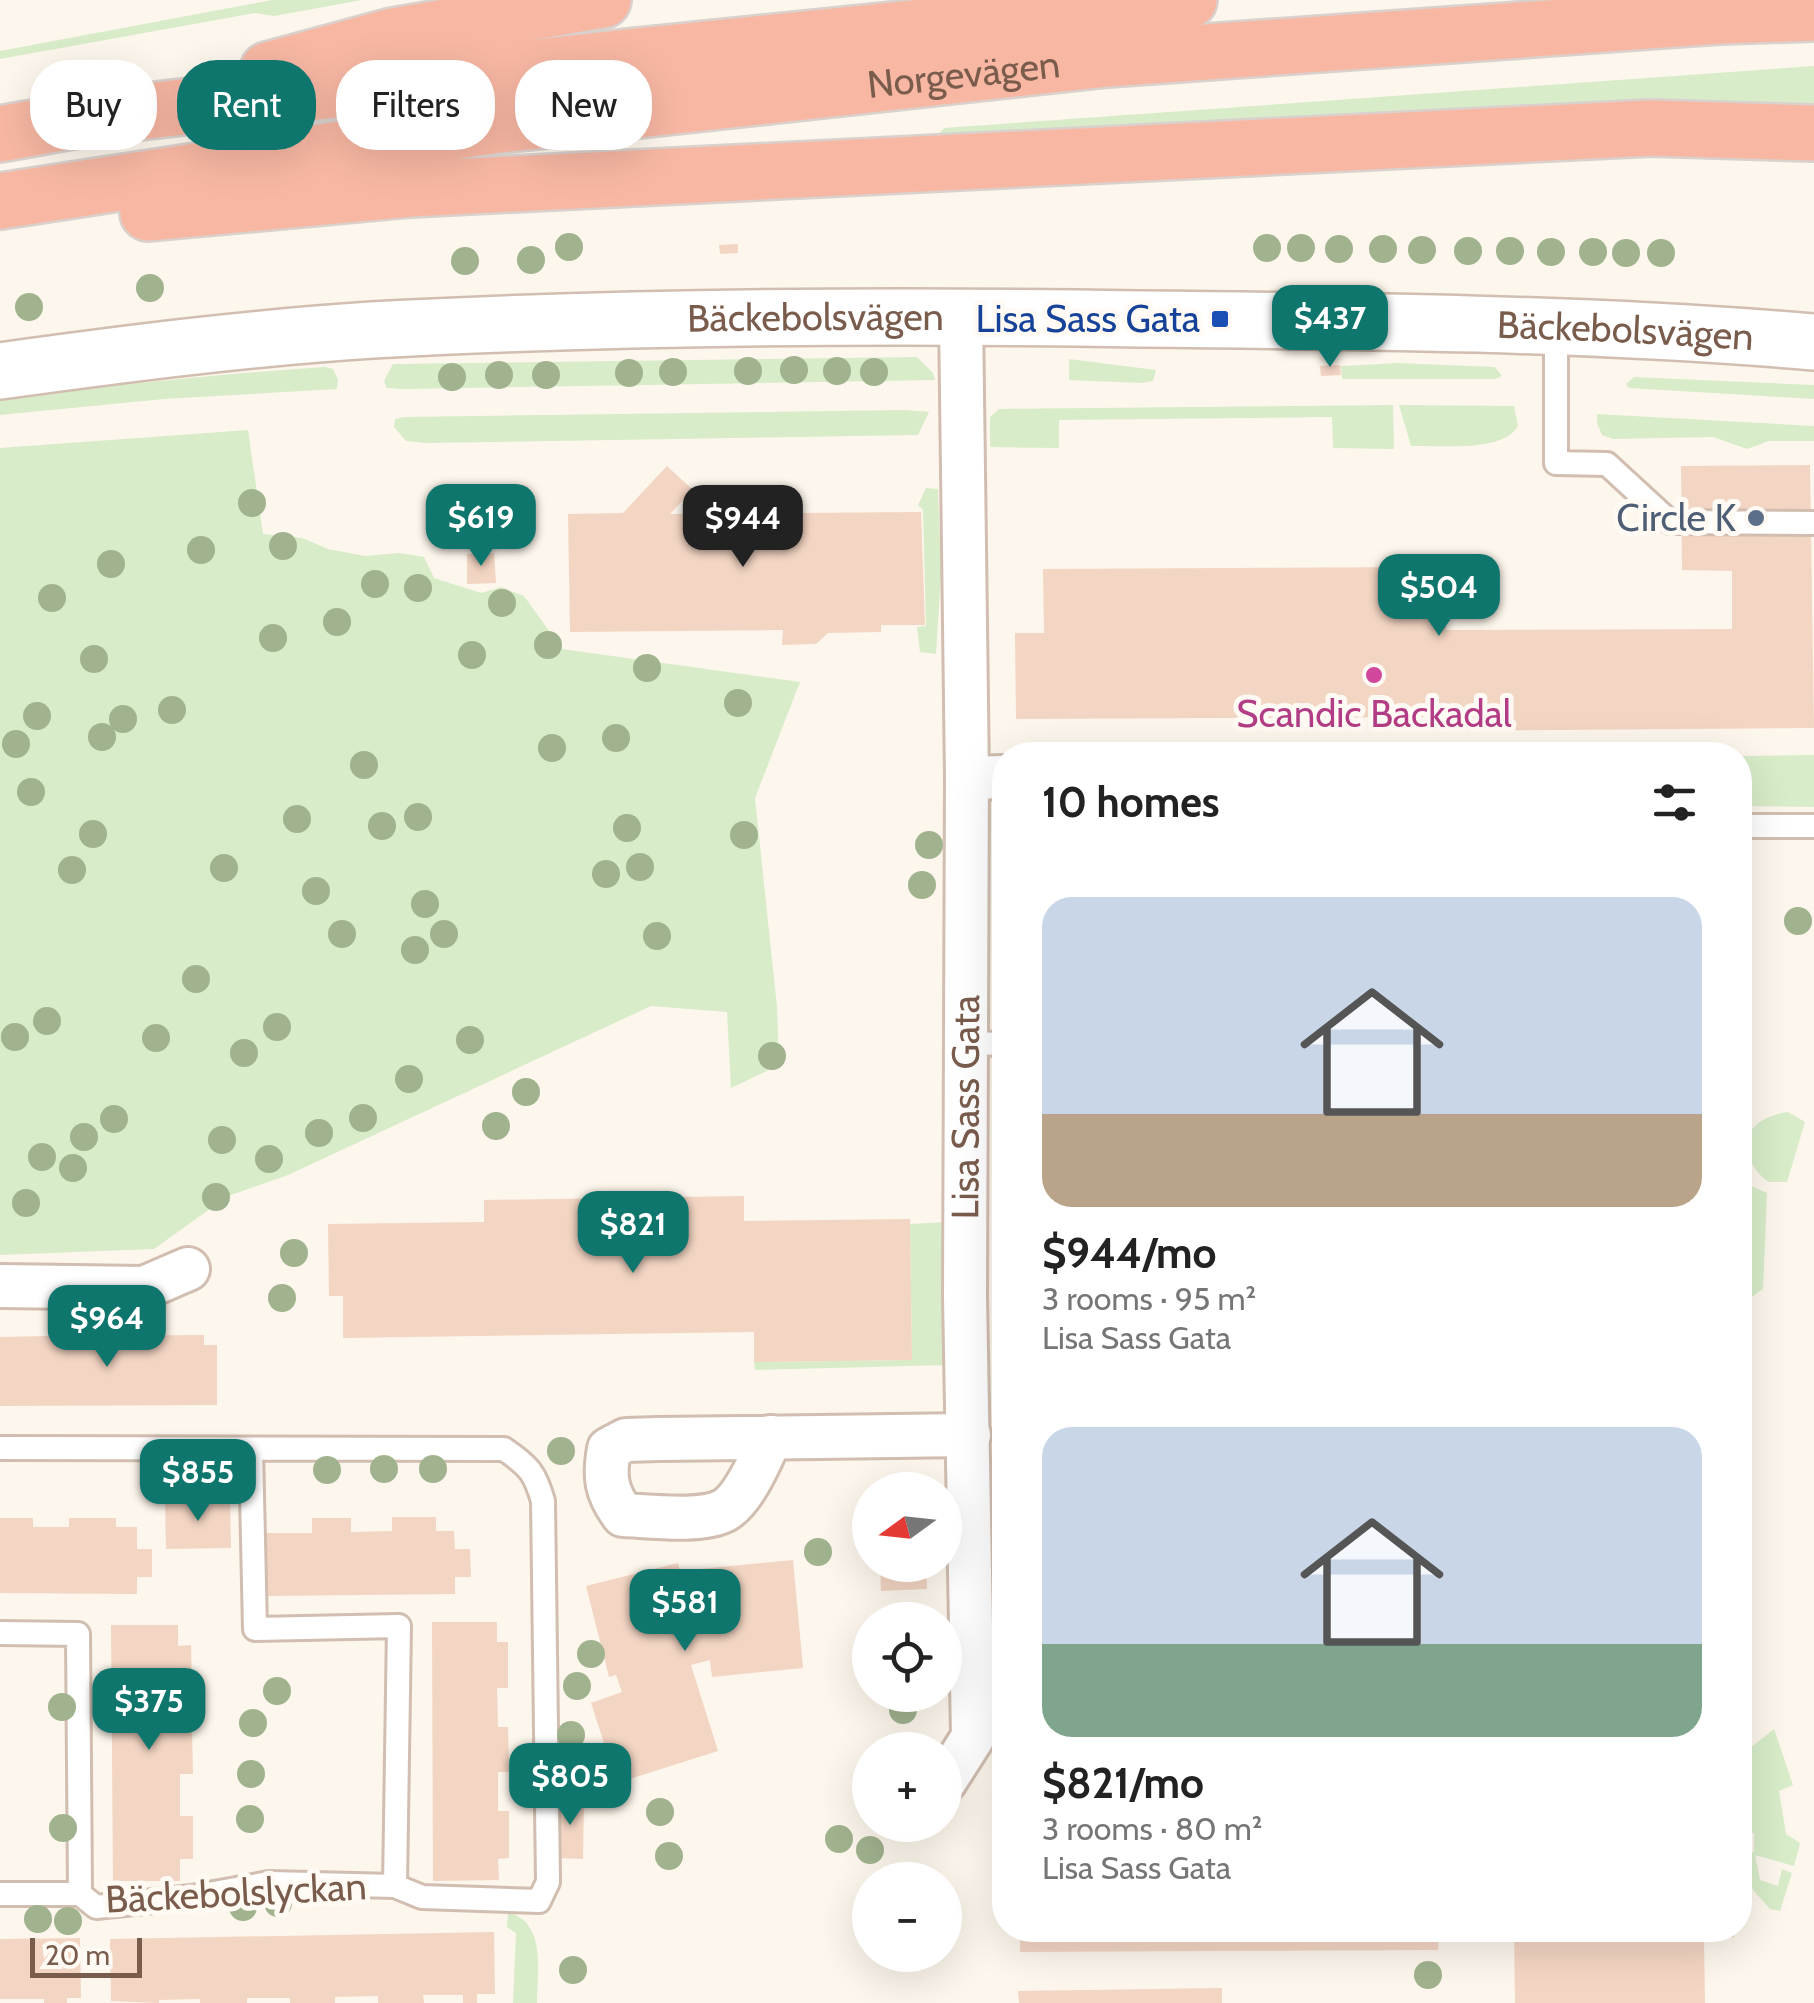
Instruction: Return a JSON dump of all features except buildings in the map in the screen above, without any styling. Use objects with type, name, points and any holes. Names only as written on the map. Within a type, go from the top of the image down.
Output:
[{"type":"highway","points":[[157,100],[393,36],[603,0]]},
{"type":"highway","name":"Norgevägen","points":[[157,110],[667,52],[1190,0]]},
{"type":"highway","name":"Norgevägen","points":[[0,201],[492,126],[1106,59],[1699,17],[1814,13]]},
{"type":"highway","points":[[0,212],[100,217],[410,189],[1651,128],[1814,134]]},
{"type":"highway","name":"Norgevägen","points":[[0,134],[30,129]]},
{"type":"street","name":"Bäckebolsvägen","points":[[0,370],[372,330],[722,316],[1556,326],[1814,342]]},
{"type":"street","name":"Lisa Sass Gata","points":[[961,316],[986,778],[984,1044],[968,1435],[973,1737],[962,1754]]},
{"type":"street","points":[[0,1286],[144,1288],[188,1269]]},
{"type":"street","points":[[772,1438],[968,1435]]},
{"type":"lane","points":[[1556,326],[1556,464],[1607,464],[1670,522],[1814,523]]},
{"type":"lane","points":[[1752,826],[1814,826]]},
{"type":"lane","name":"Bäckebolslyckan","points":[[0,1448],[504,1450],[536,1475],[542,1501],[548,1882],[539,1902],[422,1897],[395,1886],[269,1883],[192,1897],[96,1907],[80,1894],[0,1894]]},
{"type":"lane","name":"Bäckebolslyckan","points":[[251,1450],[255,1629],[399,1626],[395,1886]]},
{"type":"lane","name":"Bäckebolslyckan","points":[[0,1633],[78,1634],[80,1894]]},
{"type":"green space","points":[[272,0],[362,0],[274,16],[255,13],[0,59],[0,51]]},
{"type":"green space","points":[[1814,66],[1814,117],[942,136],[940,133],[944,128]]},
{"type":"green space","points":[[917,357],[935,380],[401,389],[387,388],[384,381],[393,364]]},
{"type":"green space","points":[[1069,359],[1156,370],[1153,381],[1142,383],[1069,380]]},
{"type":"green space","points":[[1398,363],[1495,367],[1502,376],[1342,379],[1341,366]]},
{"type":"green space","points":[[333,369],[337,389],[164,399],[0,415],[0,401],[162,381]]},
{"type":"green space","points":[[1634,377],[1814,385],[1814,399],[1629,388],[1626,384]]},
{"type":"green space","points":[[1393,405],[1394,449],[1333,448],[1332,417],[1059,420],[1059,448],[990,447],[990,417],[999,409]]},
{"type":"green space","points":[[1399,405],[1514,406],[1518,426],[1510,435],[1485,444],[1411,446]]},
{"type":"green space","points":[[929,412],[918,435],[426,443],[406,441],[394,427],[395,419],[405,417]]},
{"type":"green space","points":[[1597,414],[1814,426],[1814,441],[1769,441],[1747,449],[1713,437],[1613,439],[1602,435]]},
{"type":"green space","points":[[248,430],[263,534],[302,538],[328,549],[365,556],[399,553],[424,557],[434,578],[481,593],[501,587],[524,596],[562,649],[800,682],[755,798],[777,1007],[779,1065],[731,1088],[727,1012],[651,1006],[288,1175],[228,1196],[154,1249],[0,1255],[0,448]]},
{"type":"green space","points":[[926,488],[938,489],[941,575],[936,654],[920,652],[917,627],[926,626],[923,510],[918,505]]},
{"type":"green space","points":[[1814,755],[1814,807],[1752,806],[1752,756]]},
{"type":"green space","points":[[1788,1112],[1805,1122],[1787,1182],[1768,1182],[1752,1162],[1752,1129]]},
{"type":"green space","points":[[1752,1186],[1767,1193],[1763,1289],[1752,1296]]},
{"type":"green space","points":[[945,1222],[947,1365],[755,1370],[754,1362],[912,1360],[910,1224]]},
{"type":"green space","points":[[1774,1729],[1793,1785],[1779,1791],[1786,1834],[1800,1843],[1794,1866],[1755,1855],[1760,1880],[1778,1886],[1782,1869],[1792,1873],[1780,1911],[1770,1909],[1752,1886],[1752,1746]]},
{"type":"green space","points":[[508,1912],[529,1926],[534,1937],[537,2003],[513,2003],[516,1933],[507,1927]]},
{"type":"place","name":"Lisa Sass Gata","points":[[1220,319]]},
{"type":"place","name":"Circle K","points":[[1756,518]]},
{"type":"place","name":"Scandic Backadal","points":[[1374,675]]}]
